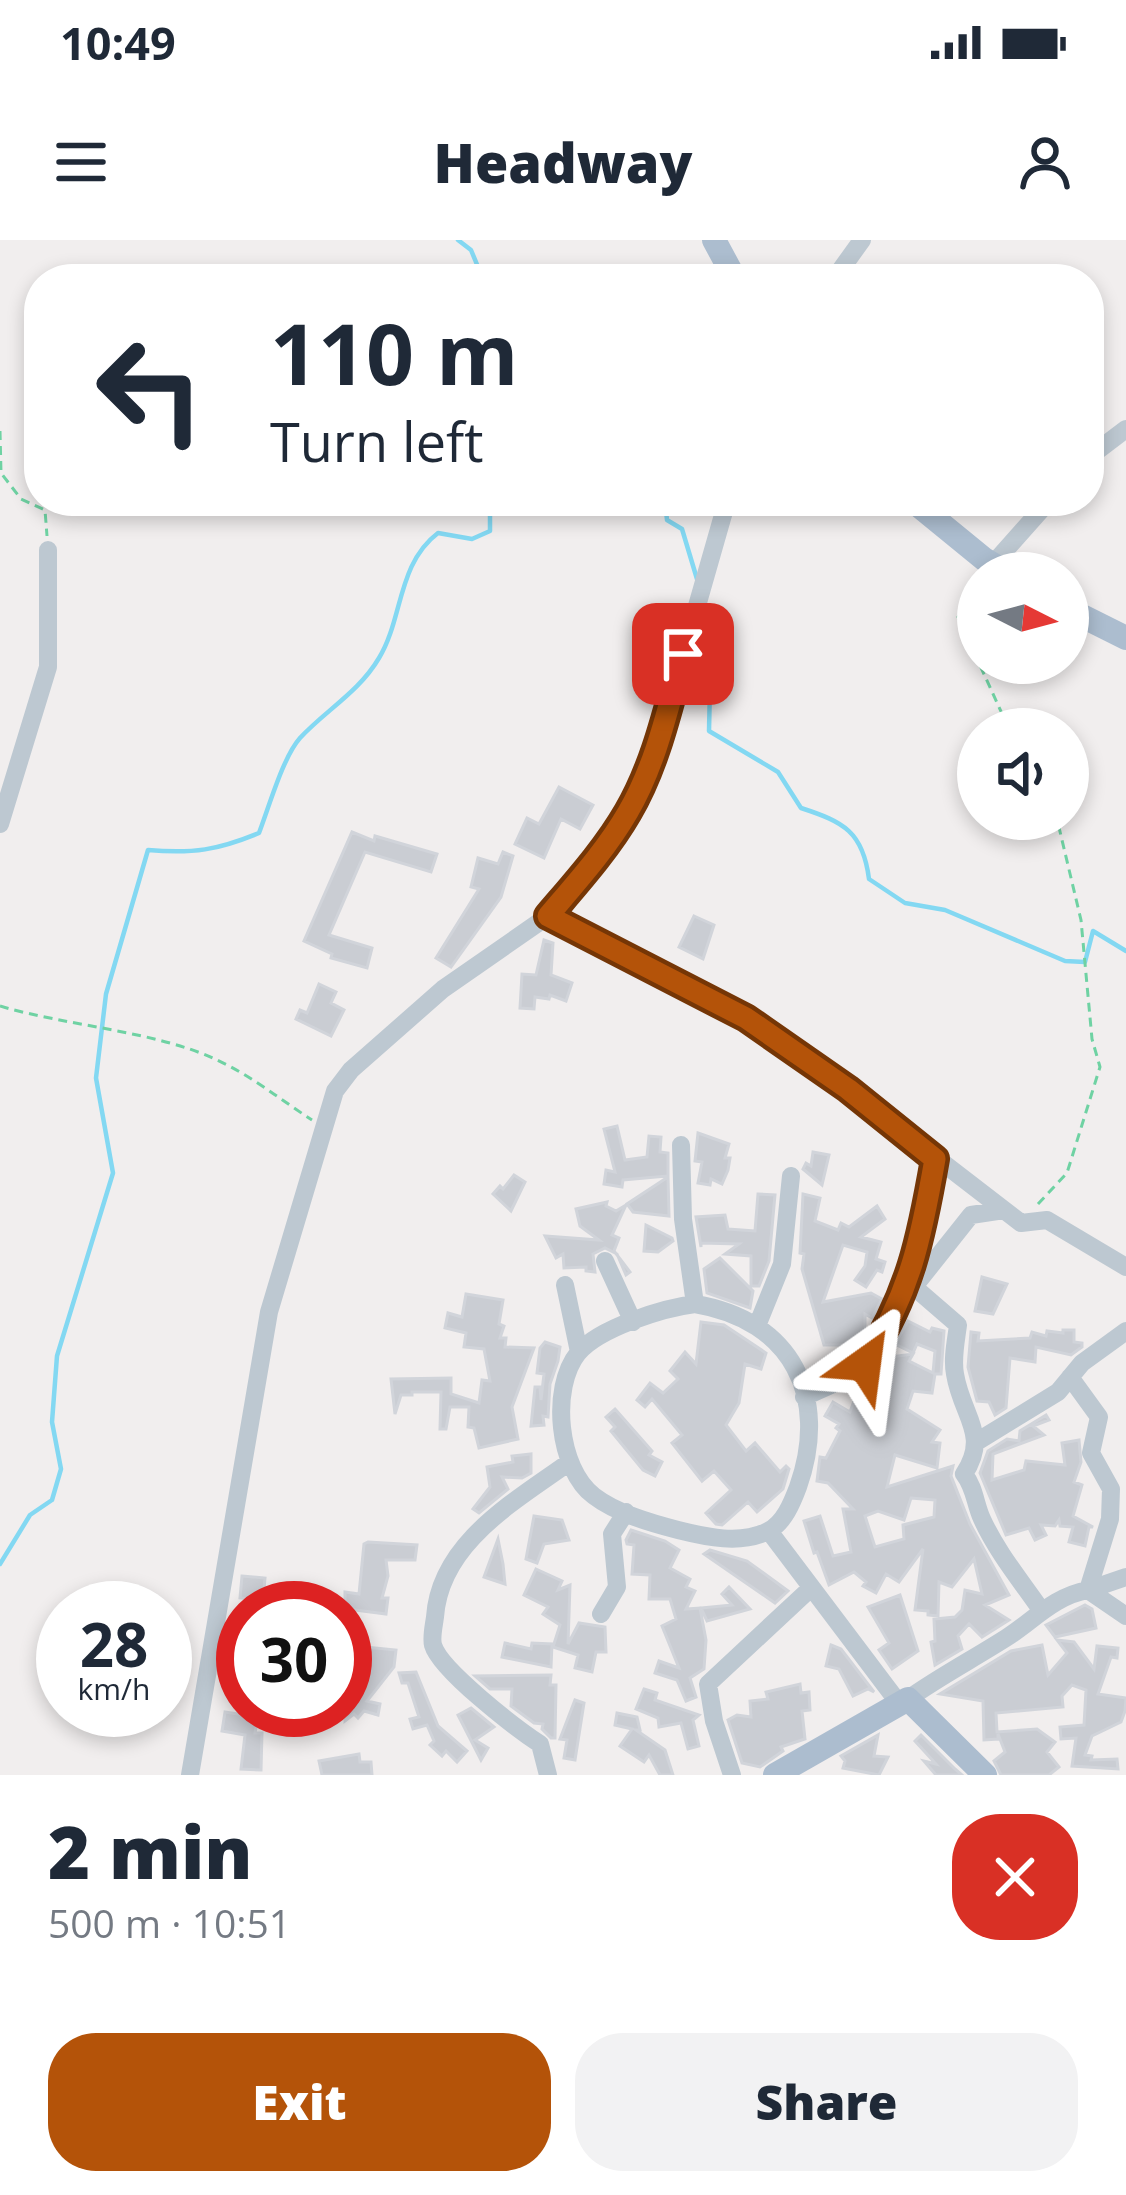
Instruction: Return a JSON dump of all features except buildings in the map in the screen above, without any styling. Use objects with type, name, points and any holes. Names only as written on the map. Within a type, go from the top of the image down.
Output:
[{"type":"main road","points":[[932,516],[978,552]]},
{"type":"main road","points":[[1089,620],[1126,638]]},
{"type":"main road","points":[[775,1775],[903,1701],[985,1775]]},
{"type":"street","points":[[190,1775],[269,1312],[335,1091],[351,1070],[443,988],[548,916],[603,849],[629,810],[658,746],[723,516]]},
{"type":"street","points":[[1012,552],[1037,516]]},
{"type":"street","points":[[0,824],[48,668],[47,550]]},
{"type":"street","points":[[548,916],[746,1018],[848,1089],[1021,1223],[1047,1220],[1126,1267]]},
{"type":"street","points":[[681,1145],[683,1219],[694,1304]]},
{"type":"street","points":[[899,1306],[921,1242],[935,1159]]},
{"type":"street","points":[[757,1326],[782,1264],[791,1176]]},
{"type":"street","points":[[804,1397],[865,1364],[899,1306],[970,1215],[1004,1210]]},
{"type":"street","points":[[605,1261],[633,1322]]},
{"type":"street","points":[[566,1285],[579,1352],[564,1396],[563,1440],[568,1463],[583,1487],[626,1512],[707,1537],[748,1537],[769,1531],[791,1505],[808,1455],[812,1420],[791,1360],[757,1326],[694,1304],[673,1307],[607,1333],[579,1352]]},
{"type":"street","points":[[914,1287],[958,1325],[953,1367],[978,1441],[976,1455],[964,1474],[993,1540],[1041,1610]]},
{"type":"street","points":[[978,1441],[1058,1392],[1082,1363],[1126,1331]]},
{"type":"street","points":[[1070,1376],[1099,1418],[1090,1453],[1111,1489],[1110,1519],[1088,1591]]},
{"type":"street","points":[[548,1775],[540,1744],[512,1726],[442,1660],[433,1644],[436,1601],[464,1545],[512,1502],[568,1463]]},
{"type":"street","points":[[601,1614],[617,1587],[612,1534],[626,1512]]},
{"type":"street","points":[[769,1531],[903,1701],[1023,1627],[1041,1610],[1126,1577]]},
{"type":"street","points":[[732,1775],[714,1721],[708,1684],[812,1588]]},
{"type":"street","points":[[1088,1591],[1126,1616]]},
{"type":"path","points":[[0,431],[1,473],[24,500]]},
{"type":"path","points":[[45,516],[47,550]]},
{"type":"path","points":[[1021,1223],[1067,1173],[1100,1067],[1081,920],[1062,840]]},
{"type":"path","points":[[0,1006],[216,1059],[323,1128]]},
{"type":"waterway","points":[[458,240],[471,250],[477,264]]},
{"type":"waterway","points":[[0,1564],[30,1515],[52,1500],[61,1469],[52,1422],[57,1356],[113,1173],[96,1078],[106,994],[148,850],[205,849],[259,833],[294,746],[362,681],[379,658],[408,576],[425,546],[438,533],[472,539],[490,531],[490,516]]},
{"type":"waterway","points":[[667,516],[682,529],[697,579]]},
{"type":"waterway","points":[[705,608],[710,629],[723,636],[725,655],[710,687],[709,731],[778,772],[801,808],[849,831],[862,850],[869,879],[905,903],[945,910],[1065,961],[1085,962],[1093,931],[1126,951]]},
{"type":"route","points":[[683,654],[658,746],[629,810],[548,916],[746,1018],[848,1089],[935,1159],[921,1242],[899,1306],[865,1364]]}]
